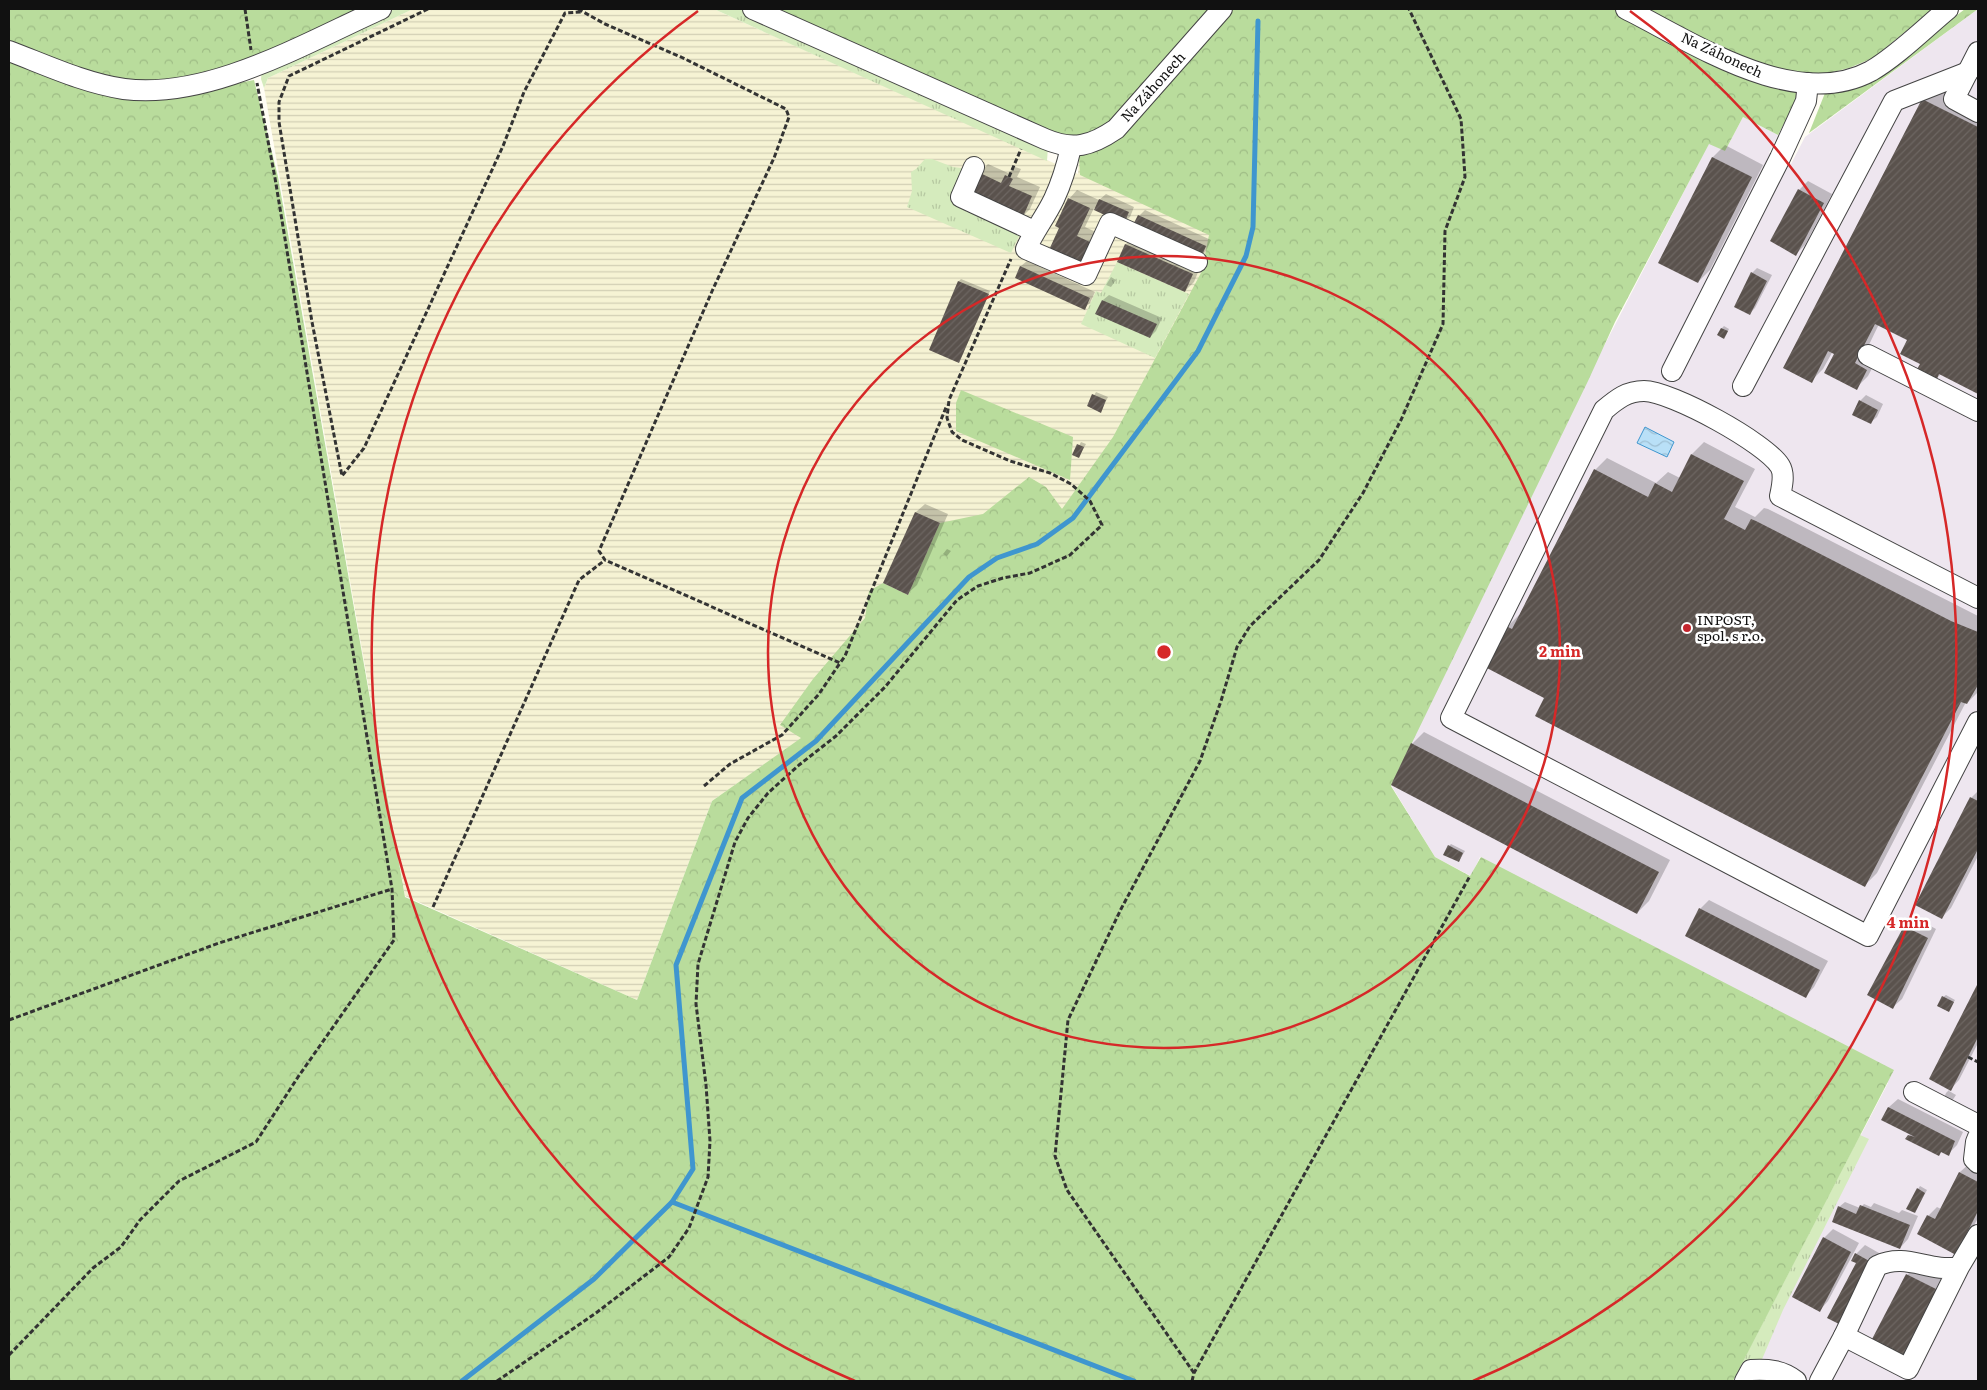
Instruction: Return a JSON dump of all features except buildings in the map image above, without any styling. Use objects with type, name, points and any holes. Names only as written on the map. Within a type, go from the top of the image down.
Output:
[{"type":"street","points":[[9,51],[90,82],[111,87],[141,90],[170,89],[192,86],[254,67],[381,9]]},
{"type":"street","points":[[753,9],[1045,140],[1071,147],[1066,169],[1054,199],[1034,231],[1026,249],[1086,275],[1110,223],[1197,262]]},
{"type":"street","name":"Na Záhonech","points":[[1071,147],[1095,140],[1116,129],[1222,9]]},
{"type":"street","name":"Na Záhonech","points":[[1626,9],[1756,73],[1792,82],[1808,83],[1845,80],[1872,70],[1948,9]]},
{"type":"street","points":[[1978,52],[1954,99],[1978,112]]},
{"type":"street","points":[[1743,386],[1894,101],[1968,72]]},
{"type":"street","points":[[1672,371],[1780,158],[1806,101],[1808,83]]},
{"type":"street","points":[[974,167],[961,198],[1034,231]]},
{"type":"street","points":[[1868,356],[1978,411]]},
{"type":"street","points":[[1978,598],[1780,496],[1783,481],[1781,467],[1766,451],[1741,434],[1670,396],[1645,391],[1624,394],[1604,410],[1451,718],[1868,936],[1978,722]]},
{"type":"street","points":[[1914,1092],[1978,1125]]},
{"type":"street","points":[[1978,1137],[1974,1159],[1978,1163]]},
{"type":"street","points":[[1844,1336],[1908,1369],[1959,1267],[1978,1235]]},
{"type":"street","points":[[1820,1381],[1844,1336],[1877,1266],[1888,1261],[1906,1261],[1937,1268],[1959,1267]]},
{"type":"street","points":[[1745,1381],[1751,1370],[1761,1369],[1779,1371],[1796,1381]]},
{"type":"path","points":[[9,1355],[93,1268],[121,1247],[140,1220],[179,1181],[256,1142],[298,1077],[394,940],[392,889],[275,178],[245,9]]},
{"type":"path","points":[[428,9],[288,76],[280,102],[279,122],[312,322],[342,476],[364,448],[503,146],[524,92],[548,43],[565,13],[582,12]]},
{"type":"path","points":[[578,9],[786,109],[789,117],[774,158],[713,289],[599,551],[604,560],[840,663]]},
{"type":"path","points":[[1194,1373],[1067,1190],[1054,1156],[1068,1020],[1122,910],[1200,761],[1237,647],[1250,626],[1319,560],[1363,493],[1401,420],[1443,324],[1445,231],[1465,177],[1461,119],[1409,9]]},
{"type":"path","points":[[1008,176],[1021,149]]},
{"type":"path","points":[[704,786],[730,764],[782,735],[819,694],[845,656],[949,400],[1011,259]]},
{"type":"path","points":[[497,1381],[596,1313],[669,1257],[689,1228],[708,1177],[710,1141],[706,1085],[696,1004],[698,964],[735,842],[748,818],[768,793],[836,736],[885,687],[957,600],[978,586],[1003,578],[1030,573],[1070,556],[1102,526],[1090,501],[1071,484],[1050,473],[1010,461],[962,440],[952,432],[947,418],[949,400]]},
{"type":"path","points":[[433,907],[580,580],[604,560]]},
{"type":"path","points":[[1192,1381],[1194,1373],[1470,876]]},
{"type":"path","points":[[9,1020],[219,943],[392,889]]},
{"type":"path","points":[[1968,1057],[1978,1062]]},
{"type":"shaded area","points":[[413,9],[714,9],[1078,174],[1079,154],[1260,9],[1201,598],[802,738],[712,801],[637,1000],[405,896],[264,88],[268,78]]},
{"type":"shaded area","points":[[1978,9],[1978,1381],[1733,1381],[1888,1083],[1480,857],[1471,876],[1435,857],[1391,785],[1586,381],[1709,143],[1725,151],[1743,117],[1778,135],[1769,153],[1791,164],[1805,137]]},
{"type":"green space","points":[[9,9],[366,9],[212,75],[133,84],[9,48]]},
{"type":"green space","points":[[394,9],[413,9],[268,78],[264,88],[261,79],[262,70]]},
{"type":"green space","points":[[714,9],[741,9],[1048,147],[1047,161]]},
{"type":"green space","points":[[765,9],[1212,9],[1117,119],[1092,134],[1070,139]]},
{"type":"green space","points":[[1229,9],[1933,9],[1873,58],[1849,68],[1825,74],[1788,75],[1798,97],[1778,135],[1743,117],[1725,151],[1709,144],[1615,322],[1391,786],[1435,857],[1470,876],[1481,857],[1894,1070],[1733,1381],[9,1381],[9,57],[169,96],[254,80],[278,177],[405,897],[637,1000],[712,801],[801,738],[780,725],[813,679],[865,618],[869,591],[883,583],[908,595],[940,523],[983,514],[1029,477],[1046,487],[1062,509],[1113,437],[1202,271],[1209,235],[1080,175],[1079,155]]},
{"type":"green space","points":[[1965,9],[1978,9],[1809,133],[1825,93],[1861,83],[1901,58]]},
{"type":"green space","points":[[925,159],[932,159],[953,167],[970,169],[1020,234],[1011,253],[907,207],[912,191],[911,172]]},
{"type":"green space","points":[[1117,262],[1189,294],[1155,358],[1081,324],[1096,291],[1101,293]]},
{"type":"green space","points":[[961,390],[1073,437],[1070,480],[956,431],[956,403]]},
{"type":"green space","points":[[1860,1135],[1869,1139],[1783,1310],[1760,1364],[1742,1363]]},
{"type":"water","points":[[1645,427],[1674,442],[1667,457],[1637,443]]},
{"type":"waterway","points":[[462,1381],[594,1279],[672,1202],[693,1169],[676,965],[742,798],[816,741],[969,577],[997,558],[1037,544],[1073,518],[1198,351],[1246,256],[1253,227],[1258,21]]},
{"type":"waterway","points":[[672,1202],[1134,1381]]},
{"type":"place","name":"INPOST, spol. s r.o.","points":[[1687,628]]}]
